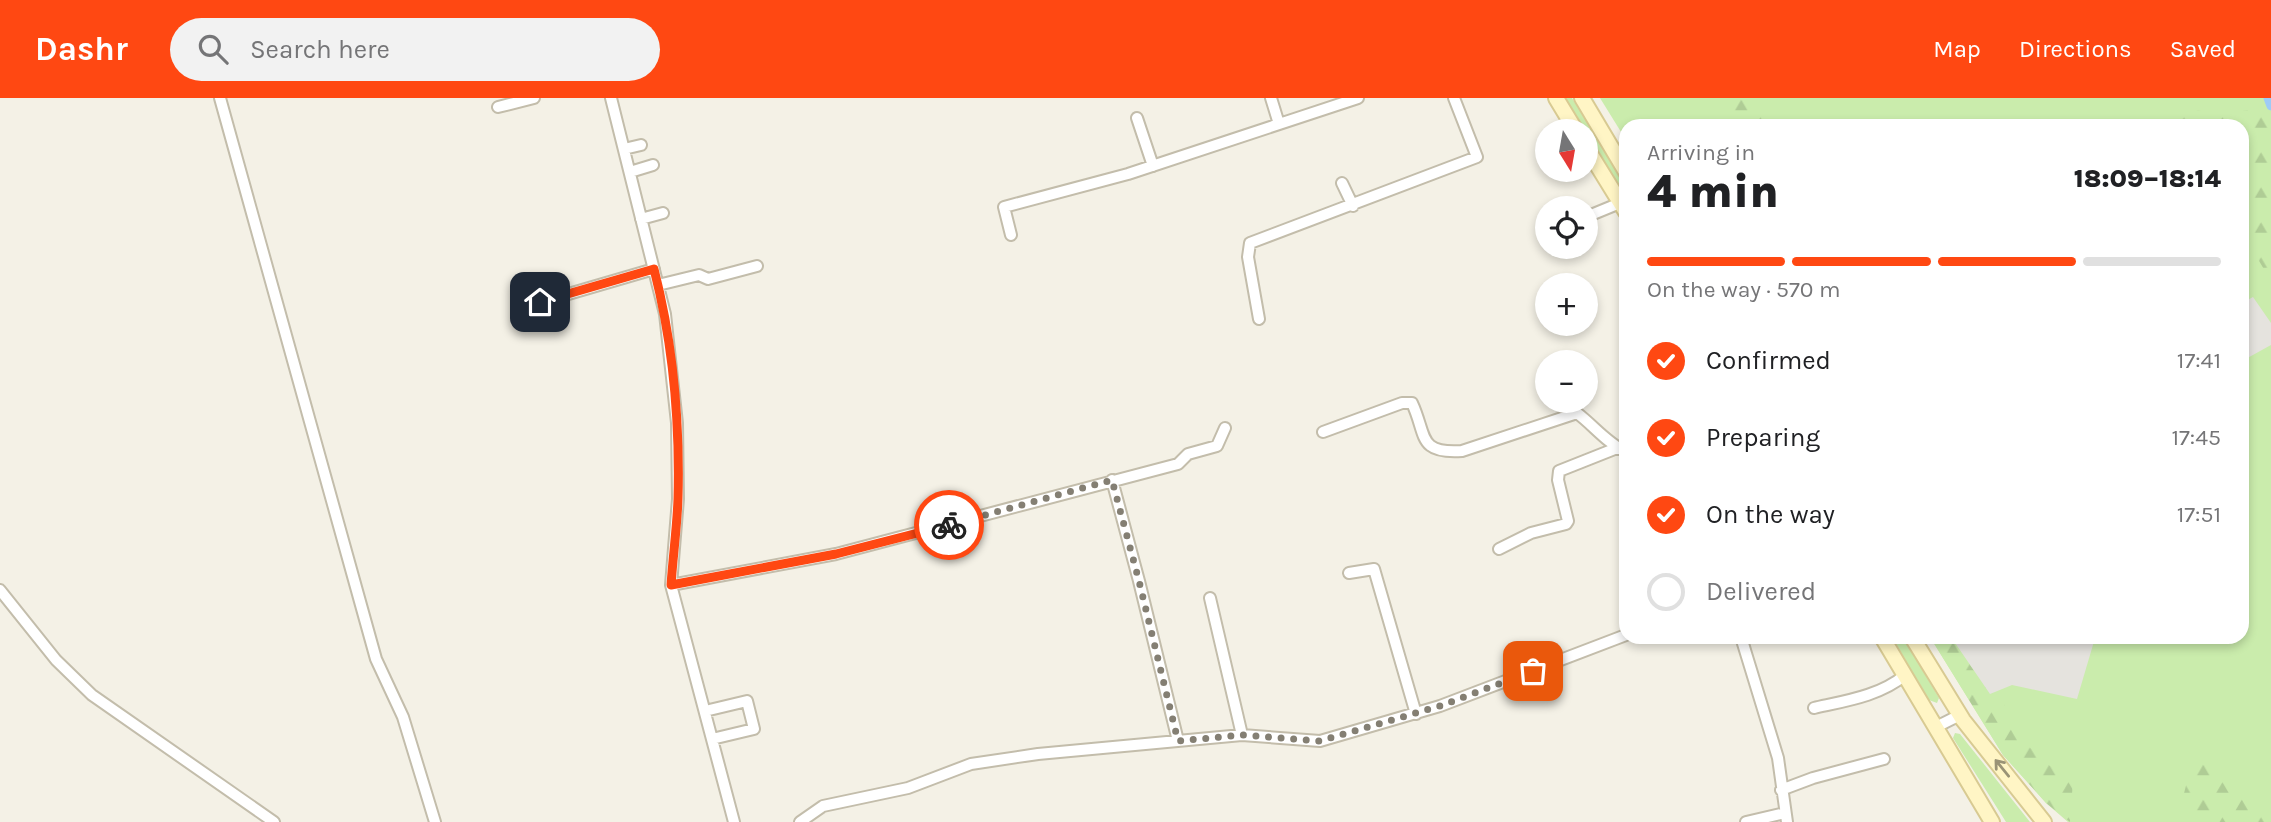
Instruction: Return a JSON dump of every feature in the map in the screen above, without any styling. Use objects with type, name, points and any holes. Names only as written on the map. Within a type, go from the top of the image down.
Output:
[{"type":"main road","points":[[1556,98],[1569,119]]},
{"type":"main road","points":[[1582,98],[1619,160]]},
{"type":"main road","points":[[1598,167],[1619,201]]},
{"type":"main road","points":[[1886,644],[1992,822]]},
{"type":"main road","points":[[1916,644],[1960,715],[2044,822]]},
{"type":"street","points":[[220,98],[376,659],[403,717],[435,822]]},
{"type":"street","points":[[498,107],[534,98]]},
{"type":"street","points":[[611,98],[665,314],[677,423],[678,499],[671,585],[734,822]]},
{"type":"street","points":[[1271,98],[1279,124]]},
{"type":"street","points":[[1011,235],[1004,207],[1153,166],[1358,98]]},
{"type":"street","points":[[1259,319],[1248,257],[1250,243],[1477,157],[1454,98]]},
{"type":"street","points":[[1138,118],[1153,166]]},
{"type":"street","points":[[624,149],[641,145]]},
{"type":"street","points":[[630,172],[653,165]]},
{"type":"street","points":[[1342,183],[1353,206]]},
{"type":"street","points":[[1598,214],[1619,209]]},
{"type":"street","points":[[641,219],[663,213]]},
{"type":"street","points":[[658,285],[699,275],[708,279],[757,267]]},
{"type":"street","points":[[517,309],[654,269]]},
{"type":"street","points":[[1323,432],[1402,403],[1412,403],[1423,435],[1431,447],[1442,452],[1462,451],[1577,413],[1619,448]]},
{"type":"street","points":[[671,585],[836,554],[1178,464],[1188,454],[1216,446],[1225,428]]},
{"type":"street","points":[[1499,549],[1531,533],[1566,524],[1568,521],[1558,480],[1559,471],[1619,451]]},
{"type":"street","points":[[1112,480],[1178,741]]},
{"type":"street","points":[[1349,573],[1374,569],[1416,714]]},
{"type":"street","points":[[0,590],[56,660],[92,695],[274,822]]},
{"type":"street","points":[[1210,598],[1242,735]]},
{"type":"street","points":[[800,822],[823,806],[908,788],[971,764],[1038,754],[1242,735],[1320,741],[1416,714],[1619,638]]},
{"type":"street","points":[[1743,644],[1778,758],[1786,818],[1746,822]]},
{"type":"street","points":[[1814,708],[1857,698],[1895,683],[1905,675]]},
{"type":"street","points":[[705,711],[747,701],[754,729],[712,739]]},
{"type":"street","points":[[1936,727],[1960,715]]},
{"type":"street","points":[[1781,790],[1813,778],[1884,759]]},
{"type":"green space","points":[[1563,98],[1572,98],[1585,119],[1576,119]]},
{"type":"green space","points":[[1600,98],[2271,98],[2271,822],[2068,822],[2046,803],[2003,755],[1934,644],[2249,644],[2249,119],[1619,119],[1619,129]]},
{"type":"green space","points":[[1717,98],[1761,98],[1768,119],[1733,119]]},
{"type":"green space","points":[[2262,108],[2271,134],[2271,268],[2265,271],[2249,244],[2249,228],[2263,221],[2249,200],[2249,119],[2168,119],[2188,109],[2222,114]]},
{"type":"green space","points":[[1598,141],[1619,175],[1619,190],[1598,156]]},
{"type":"green space","points":[[1896,644],[1907,644],[1939,698],[1937,703],[1929,700]]},
{"type":"green space","points":[[1934,644],[1956,644],[1990,694],[1998,691],[2026,743],[2046,762],[2073,780],[2070,822],[2046,803],[2003,755]]},
{"type":"green space","points":[[1955,733],[1960,734],[2030,822],[2006,822],[1953,738]]},
{"type":"green space","points":[[2208,746],[2231,786],[2247,799],[2271,809],[2271,822],[2195,822],[2181,805],[2191,757]]},
{"type":"shaded area","points":[[2253,297],[2271,323],[2271,345],[2249,357],[2249,299]]},
{"type":"shaded area","points":[[1956,644],[2093,644],[2077,699],[2012,685],[1990,694]]},
{"type":"waterway","points":[[2268,98],[2271,106]]},
{"type":"way so far","points":[[949,525],[1112,480],[1178,741],[1242,735],[1320,741],[1440,706],[1533,671]]},
{"type":"route","points":[[540,302],[654,269],[665,314],[677,423],[678,499],[671,585],[836,554],[949,525]]}]
